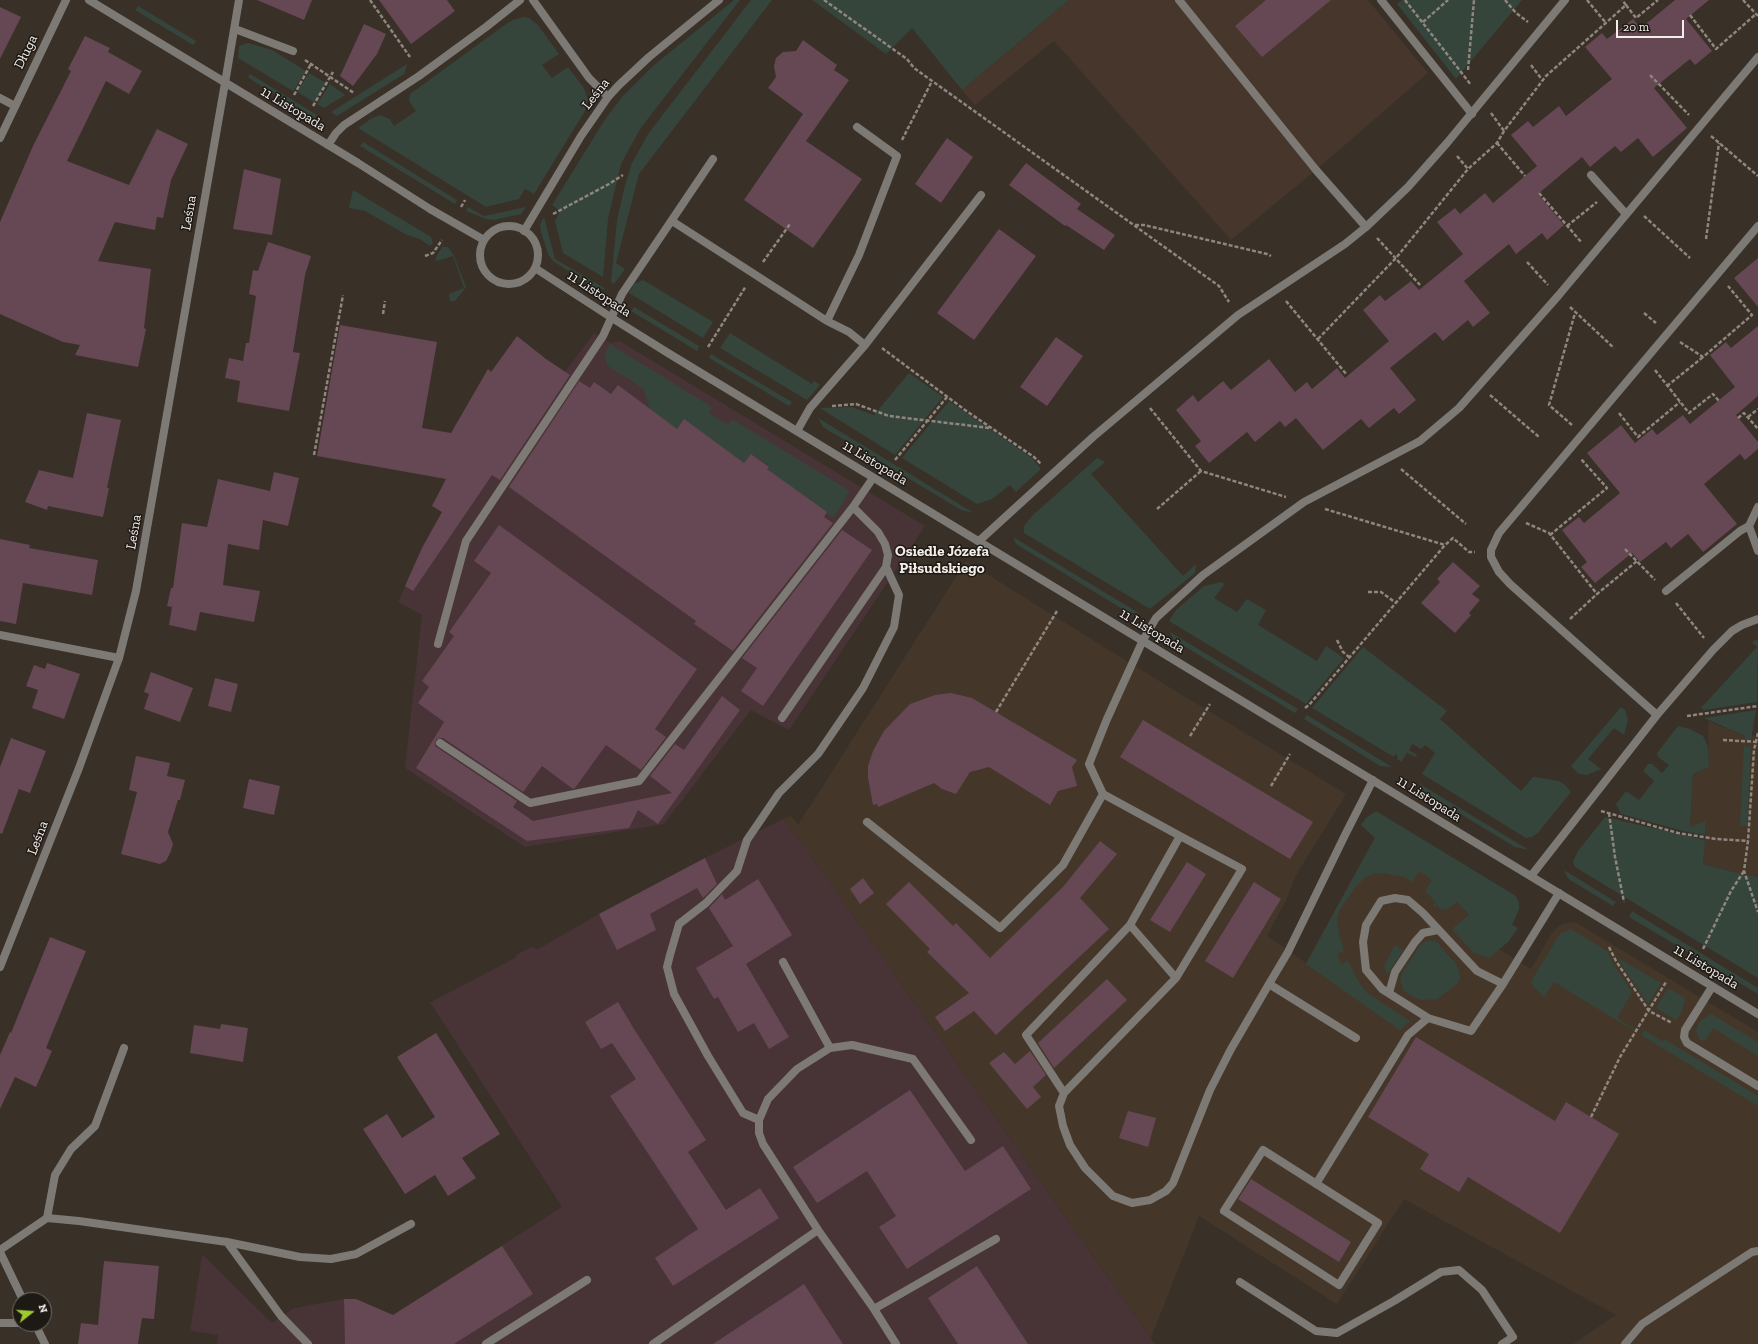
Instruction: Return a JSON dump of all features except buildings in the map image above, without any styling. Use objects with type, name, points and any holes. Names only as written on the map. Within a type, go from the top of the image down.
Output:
[{"type":"street","name":"Długa","points":[[0,138],[66,0]]},
{"type":"street","name":"11 Listopada","points":[[89,0],[328,145],[430,209],[484,240]]},
{"type":"street","name":"Leśna","points":[[0,967],[68,797],[119,658],[136,591],[226,83],[239,0]]},
{"type":"street","points":[[328,145],[336,132],[344,125],[419,76],[520,0]]},
{"type":"street","points":[[533,0],[590,78],[608,98]]},
{"type":"street","name":"Leśna","points":[[524,231],[581,136],[608,98],[619,85],[649,57],[719,0]]},
{"type":"street","points":[[1179,0],[1316,170],[1366,226]]},
{"type":"street","points":[[1381,0],[1472,114]]},
{"type":"street","points":[[979,541],[1140,395],[1238,315],[1345,244],[1366,226],[1408,187],[1483,101],[1565,0]]},
{"type":"street","points":[[235,29],[293,52]]},
{"type":"street","points":[[1374,780],[1346,833],[1288,952],[1231,1049],[1210,1090],[1173,1182],[1166,1191],[1150,1200],[1132,1203],[1113,1196],[1085,1168],[1070,1145],[1063,1126],[1059,1106],[1064,1093],[1176,978],[1242,869],[1103,794],[1089,764],[1107,719],[1143,640],[1156,618],[1203,574],[1304,502],[1420,441],[1459,408],[1592,255],[1758,57]]},
{"type":"street","points":[[0,98],[15,106]]},
{"type":"street","points":[[827,321],[859,255],[897,156],[856,127]]},
{"type":"street","points":[[438,644],[466,541],[603,336],[622,294],[713,159]]},
{"type":"street","points":[[1592,175],[1626,214]]},
{"type":"street","points":[[797,431],[810,408],[867,342],[981,195]]},
{"type":"street","points":[[672,221],[827,321],[867,342]]},
{"type":"street","points":[[506,226],[515,227],[524,231],[530,236],[537,251],[535,268],[529,276],[512,284],[502,284],[493,280],[485,272],[480,262],[480,251],[484,240],[490,233],[506,226]]},
{"type":"street","points":[[1657,715],[1510,584],[1499,572],[1491,557],[1491,550],[1499,533],[1758,226]]},
{"type":"street","name":"11 Listopada","points":[[535,268],[612,318],[873,478],[1143,640],[1758,1014]]},
{"type":"street","points":[[440,743],[530,803],[639,781],[853,507],[873,478]]},
{"type":"street","points":[[782,718],[886,567],[888,555],[885,544],[878,532],[853,507]]},
{"type":"street","points":[[1758,507],[1750,526],[1758,551]]},
{"type":"street","points":[[1666,591],[1740,531],[1750,526]]},
{"type":"street","points":[[759,1120],[744,1113],[708,1056],[674,994],[667,967],[679,924],[706,903],[737,871],[747,840],[779,793],[818,754],[863,688],[894,627],[899,595],[886,567]]},
{"type":"street","points":[[1531,876],[1657,715],[1713,650],[1732,631],[1742,625],[1758,620]]},
{"type":"street","points":[[0,636],[119,658]]},
{"type":"street","points":[[867,822],[1000,928],[1063,865],[1103,794]]},
{"type":"street","points":[[1064,1093],[1026,1035],[1130,925],[1180,836]]},
{"type":"street","points":[[1503,984],[1477,971],[1423,913],[1408,900],[1395,898],[1381,901],[1366,925],[1363,942],[1366,970],[1382,989],[1428,1018],[1471,1031],[1503,984],[1559,893]]},
{"type":"street","points":[[1130,925],[1176,978]]},
{"type":"street","points":[[1389,993],[1395,972],[1414,942],[1423,933],[1438,930]]},
{"type":"street","points":[[783,962],[830,1048]]},
{"type":"street","points":[[1269,984],[1356,1038]]},
{"type":"street","points":[[1712,986],[1685,1030],[1684,1037],[1688,1043],[1758,1086]]},
{"type":"street","points":[[1316,1184],[1408,1035],[1428,1018]]},
{"type":"street","points":[[896,1344],[874,1309],[818,1230],[762,1144],[759,1133],[759,1120],[768,1099],[797,1068],[830,1048],[852,1045],[913,1059],[971,1140]]},
{"type":"street","points":[[47,1218],[55,1175],[71,1149],[95,1126],[124,1048]]},
{"type":"street","points":[[1263,1150],[1316,1184],[1378,1223],[1339,1284],[1224,1211],[1263,1150]]},
{"type":"street","points":[[19,1292],[0,1251],[47,1218],[79,1221],[227,1242],[300,1257],[331,1259],[356,1254],[411,1224]]},
{"type":"street","points":[[653,1344],[818,1230]]},
{"type":"street","points":[[874,1309],[996,1239]]},
{"type":"street","points":[[227,1242],[281,1316],[308,1344]]},
{"type":"street","points":[[1625,1344],[1642,1324],[1752,1252],[1758,1251]]},
{"type":"street","points":[[1240,1282],[1316,1330],[1337,1333],[1394,1301],[1441,1272],[1459,1270],[1482,1290],[1513,1337],[1502,1344]]},
{"type":"street","points":[[486,1344],[587,1280]]},
{"type":"street","points":[[0,1323],[12,1323]]},
{"type":"street","points":[[39,1332],[44,1344]]},
{"type":"path","points":[[370,0],[410,57]]},
{"type":"path","points":[[824,0],[907,59],[914,68],[1219,286],[1238,315]]},
{"type":"path","points":[[1405,0],[1483,101],[1504,132]]},
{"type":"path","points":[[1423,22],[1448,0]]},
{"type":"path","points":[[1468,70],[1474,0]]},
{"type":"path","points":[[1505,0],[1516,13],[1539,32]]},
{"type":"path","points":[[1587,0],[1606,23]]},
{"type":"path","points":[[1622,0],[1636,18],[1658,0]]},
{"type":"path","points":[[1690,15],[1716,49],[1757,15],[1744,0]]},
{"type":"path","points":[[1318,339],[1396,258],[1468,169],[1497,143],[1546,76],[1626,5]]},
{"type":"path","points":[[293,52],[354,93]]},
{"type":"path","points":[[294,95],[311,64]]},
{"type":"path","points":[[313,106],[333,72]]},
{"type":"path","points":[[895,155],[932,81]]},
{"type":"path","points":[[1706,239],[1719,142]]},
{"type":"path","points":[[1497,143],[1525,176]]},
{"type":"path","points":[[553,214],[623,175]]},
{"type":"path","points":[[1539,193],[1592,255]]},
{"type":"path","points":[[1568,226],[1608,194]]},
{"type":"path","points":[[461,207],[466,200]]},
{"type":"path","points":[[1633,206],[1690,258]]},
{"type":"path","points":[[1134,225],[1159,229],[1271,256]]},
{"type":"path","points":[[1366,226],[1420,285]]},
{"type":"path","points":[[425,256],[433,253],[442,240]]},
{"type":"path","points":[[1667,386],[1752,315],[1718,273]]},
{"type":"path","points":[[1277,289],[1347,375]]},
{"type":"path","points":[[314,455],[343,295]]},
{"type":"path","points":[[383,314],[385,301]]},
{"type":"path","points":[[1575,313],[1549,405],[1582,435]]},
{"type":"path","points":[[1644,313],[1660,326]]},
{"type":"path","points":[[1676,340],[1703,356]]},
{"type":"path","points":[[867,342],[1034,457],[1052,474]]},
{"type":"path","points":[[1646,359],[1689,413],[1712,394],[1719,401]]},
{"type":"path","points":[[1479,386],[1539,437]]},
{"type":"path","points":[[1140,395],[1201,471],[1445,545]]},
{"type":"path","points":[[895,460],[947,397]]},
{"type":"path","points":[[1610,402],[1638,437],[1680,402]]},
{"type":"path","points":[[810,408],[856,404],[890,416],[991,428]]},
{"type":"path","points":[[1748,417],[1758,409]]},
{"type":"path","points":[[1738,418],[1744,413],[1758,430]]},
{"type":"path","points":[[1550,535],[1607,488],[1582,459],[1569,450]]},
{"type":"path","points":[[1390,456],[1408,476],[1466,524]]},
{"type":"path","points":[[1157,509],[1201,471]]},
{"type":"path","points":[[1513,517],[1550,535],[1597,594]]},
{"type":"path","points":[[1305,708],[1309,706],[1445,545],[1453,538],[1469,552],[1491,550]]},
{"type":"path","points":[[1625,549],[1666,591],[1713,650]]},
{"type":"path","points":[[1560,629],[1597,594],[1637,561]]},
{"type":"path","points":[[1368,592],[1381,592],[1396,603]]},
{"type":"path","points":[[996,712],[1057,611]]},
{"type":"path","points":[[1337,640],[1343,652],[1349,658]]},
{"type":"path","points":[[1190,736],[1210,704]]},
{"type":"path","points":[[1687,716],[1758,706]]},
{"type":"path","points":[[1703,949],[1732,891],[1744,871],[1748,841],[1754,750],[1758,733]]},
{"type":"path","points":[[1723,740],[1757,742]]},
{"type":"path","points":[[1271,786],[1290,754]]},
{"type":"path","points":[[1587,806],[1678,833],[1716,839],[1748,841]]},
{"type":"path","points":[[1609,813],[1615,857],[1624,902]]},
{"type":"path","points":[[1744,871],[1758,912]]},
{"type":"path","points":[[1609,947],[1616,961],[1649,1011],[1685,1030]]},
{"type":"path","points":[[1591,1117],[1620,1057],[1666,982]]},
{"type":"shaded area","points":[[1069,0],[1368,0],[1428,73],[1316,170],[1231,240],[1054,41],[975,105],[962,90]]},
{"type":"shaded area","points":[[594,333],[611,343],[619,341],[623,343],[925,526],[789,730],[751,710],[664,824],[525,847],[405,768],[422,615],[398,602],[422,548],[442,512],[546,359],[565,372]]},
{"type":"shaded area","points":[[966,561],[1146,673],[1346,794],[1295,877],[1288,896],[1267,936],[1306,963],[1375,837],[1438,881],[1499,949],[1531,969],[1552,933],[1564,923],[1575,922],[1758,1032],[1758,1344],[1573,1344],[1616,1315],[1404,1199],[1337,1304],[1199,1216],[1151,1338],[806,849],[783,819],[791,816],[798,825]]},
{"type":"shaded area","points":[[1708,721],[1745,736],[1758,736],[1758,877],[1703,864],[1706,821],[1690,828],[1693,774],[1709,767]]},
{"type":"shaded area","points":[[783,819],[806,849],[1155,1344],[217,1344],[218,1335],[190,1331],[202,1256],[205,1257],[272,1323],[294,1308],[344,1299],[356,1299],[393,1315],[562,1207],[432,1005],[429,1003],[515,958],[516,955],[531,947],[538,949],[599,914]]},
{"type":"green space","points":[[734,0],[740,0],[640,129],[621,164],[608,219],[603,277],[563,253],[555,221],[560,211],[552,205],[604,121],[622,97],[653,66]]},
{"type":"green space","points":[[751,0],[772,0],[639,174],[616,263],[625,269],[614,284],[611,282],[617,220],[632,163],[648,134]]},
{"type":"green space","points":[[812,0],[1069,0],[962,90],[912,28],[886,54]]},
{"type":"green space","points":[[1402,0],[1522,0],[1456,79],[1397,4]]},
{"type":"green space","points":[[138,6],[196,41],[193,45],[135,10]]},
{"type":"green space","points":[[524,17],[529,18],[538,25],[559,54],[542,65],[552,78],[568,67],[584,88],[588,100],[585,111],[534,194],[525,189],[519,199],[486,207],[358,128],[372,118],[380,115],[390,119],[394,126],[416,111],[409,101],[410,94],[506,24]]},
{"type":"green space","points":[[248,43],[272,50],[306,71],[293,91],[238,58],[239,46]]},
{"type":"green space","points":[[407,64],[405,73],[401,76],[337,116],[331,112]]},
{"type":"green space","points":[[309,73],[326,83],[314,102],[297,92]]},
{"type":"green space","points":[[250,74],[317,115],[315,119],[253,81],[248,77]]},
{"type":"green space","points":[[330,84],[345,95],[324,108],[317,104]]},
{"type":"green space","points":[[363,142],[457,200],[455,204],[360,146]]},
{"type":"green space","points":[[353,190],[431,237],[433,243],[430,246],[420,239],[407,235],[365,211],[349,208]]},
{"type":"green space","points":[[468,207],[484,216],[526,207],[521,214],[494,220],[486,219],[466,211]]},
{"type":"green space","points":[[544,217],[555,259],[606,289],[596,289],[553,261],[548,254],[541,232],[540,225]]},
{"type":"green space","points":[[442,247],[448,247],[454,256],[466,287],[455,301],[450,301],[449,294],[464,288],[453,256],[436,261],[436,257]]},
{"type":"green space","points":[[643,280],[713,322],[703,338],[629,293],[634,284]]},
{"type":"green space","points":[[634,307],[699,346],[697,351],[631,311]]},
{"type":"green space","points":[[730,333],[812,384],[814,381],[820,385],[807,400],[720,348]]},
{"type":"green space","points":[[610,344],[712,407],[709,413],[728,425],[732,419],[850,491],[833,518],[767,469],[769,466],[752,454],[744,463],[677,429],[653,412],[649,407],[644,390],[607,365],[605,353]]},
{"type":"green space","points":[[711,354],[792,402],[789,406],[709,358]]},
{"type":"green space","points":[[909,373],[943,397],[895,455],[820,408],[851,407],[874,415]]},
{"type":"green space","points":[[949,401],[1032,458],[1041,469],[1016,492],[1010,485],[992,499],[977,504],[902,458]]},
{"type":"green space","points":[[818,418],[974,513],[961,510],[823,427]]},
{"type":"green space","points":[[1097,458],[1105,462],[1091,474],[1183,576],[1196,564],[1195,573],[1150,609],[1024,533],[1024,526],[1033,515]]},
{"type":"green space","points":[[1013,537],[1139,613],[1131,613],[1124,610],[1016,544]]},
{"type":"green space","points":[[1221,582],[1224,584],[1214,598],[1237,612],[1247,599],[1266,610],[1258,625],[1317,661],[1326,646],[1344,658],[1306,704],[1169,621],[1176,610],[1204,586]]},
{"type":"green space","points":[[1170,632],[1298,709],[1295,713],[1174,640]]},
{"type":"green space","points":[[1758,639],[1757,702],[1704,710],[1701,708],[1757,647],[1752,642]]},
{"type":"green space","points":[[1363,647],[1447,711],[1440,719],[1521,791],[1533,777],[1559,781],[1565,785],[1571,792],[1538,833],[1532,837],[1526,838],[1422,774],[1435,753],[1425,745],[1421,749],[1412,744],[1409,750],[1417,755],[1416,757],[1407,753],[1401,762],[1397,759],[1398,756],[1395,754],[1394,757],[1312,708]]},
{"type":"green space","points":[[1621,707],[1625,710],[1628,719],[1624,735],[1614,728],[1588,759],[1601,769],[1587,775],[1579,774],[1571,766]]},
{"type":"green space","points":[[1756,710],[1751,740],[1745,740],[1745,736],[1704,718]]},
{"type":"green space","points":[[1307,715],[1392,767],[1380,766],[1304,719]]},
{"type":"green space","points":[[1678,726],[1690,729],[1703,736],[1708,746],[1709,767],[1693,774],[1690,827],[1706,821],[1705,835],[1683,831],[1621,814],[1616,804],[1626,791],[1639,800],[1654,781],[1643,771],[1648,764],[1652,764],[1662,773],[1669,765],[1658,757],[1657,753]]},
{"type":"green space","points":[[1744,746],[1751,747],[1747,826],[1740,826]]},
{"type":"green space","points":[[1420,784],[1529,850],[1515,847],[1429,795],[1424,791]]},
{"type":"green space","points":[[1376,811],[1516,896],[1519,903],[1519,909],[1512,925],[1518,928],[1508,942],[1489,958],[1474,953],[1452,929],[1469,915],[1457,902],[1446,910],[1444,908],[1442,910],[1437,905],[1435,907],[1433,905],[1436,902],[1425,891],[1432,880],[1419,871],[1412,882],[1405,877],[1383,873],[1373,874],[1366,877],[1355,887],[1339,911],[1337,919],[1339,934],[1344,951],[1337,954],[1341,964],[1348,961],[1358,981],[1367,993],[1410,1021],[1400,1030],[1306,964],[1375,838],[1361,825],[1366,818]]},
{"type":"green space","points":[[1605,817],[1705,840],[1703,864],[1758,877],[1758,978],[1575,867],[1573,862],[1578,851]]},
{"type":"green space","points":[[1564,870],[1616,902],[1613,906],[1570,880]]},
{"type":"green space","points":[[1632,911],[1758,988],[1758,994],[1629,917]]},
{"type":"green space","points":[[1571,929],[1607,951],[1612,962],[1632,992],[1617,1018],[1634,1029],[1633,1030],[1554,982],[1544,997],[1534,987],[1531,982],[1555,942],[1561,933]]},
{"type":"green space","points":[[1435,940],[1455,963],[1459,971],[1460,979],[1457,984],[1437,999],[1422,1000],[1415,998],[1403,990],[1400,978],[1421,944],[1426,941]]},
{"type":"green space","points":[[1395,945],[1403,950],[1387,975],[1384,966]]},
{"type":"green space","points":[[1618,958],[1661,983],[1648,1004],[1623,967]]},
{"type":"green space","points":[[1668,988],[1685,998],[1682,1011],[1676,1020],[1656,1008]]},
{"type":"green space","points":[[1711,1014],[1758,1042],[1758,1056],[1713,1028],[1705,1041],[1700,1040],[1696,1032],[1697,1027],[1700,1021]]},
{"type":"green space","points":[[1644,1030],[1663,1042],[1664,1039],[1758,1096],[1758,1106],[1641,1035]]},
{"type":"district","name":"Osiedle Józefa Piłsudskiego","points":[[942,560]]}]
